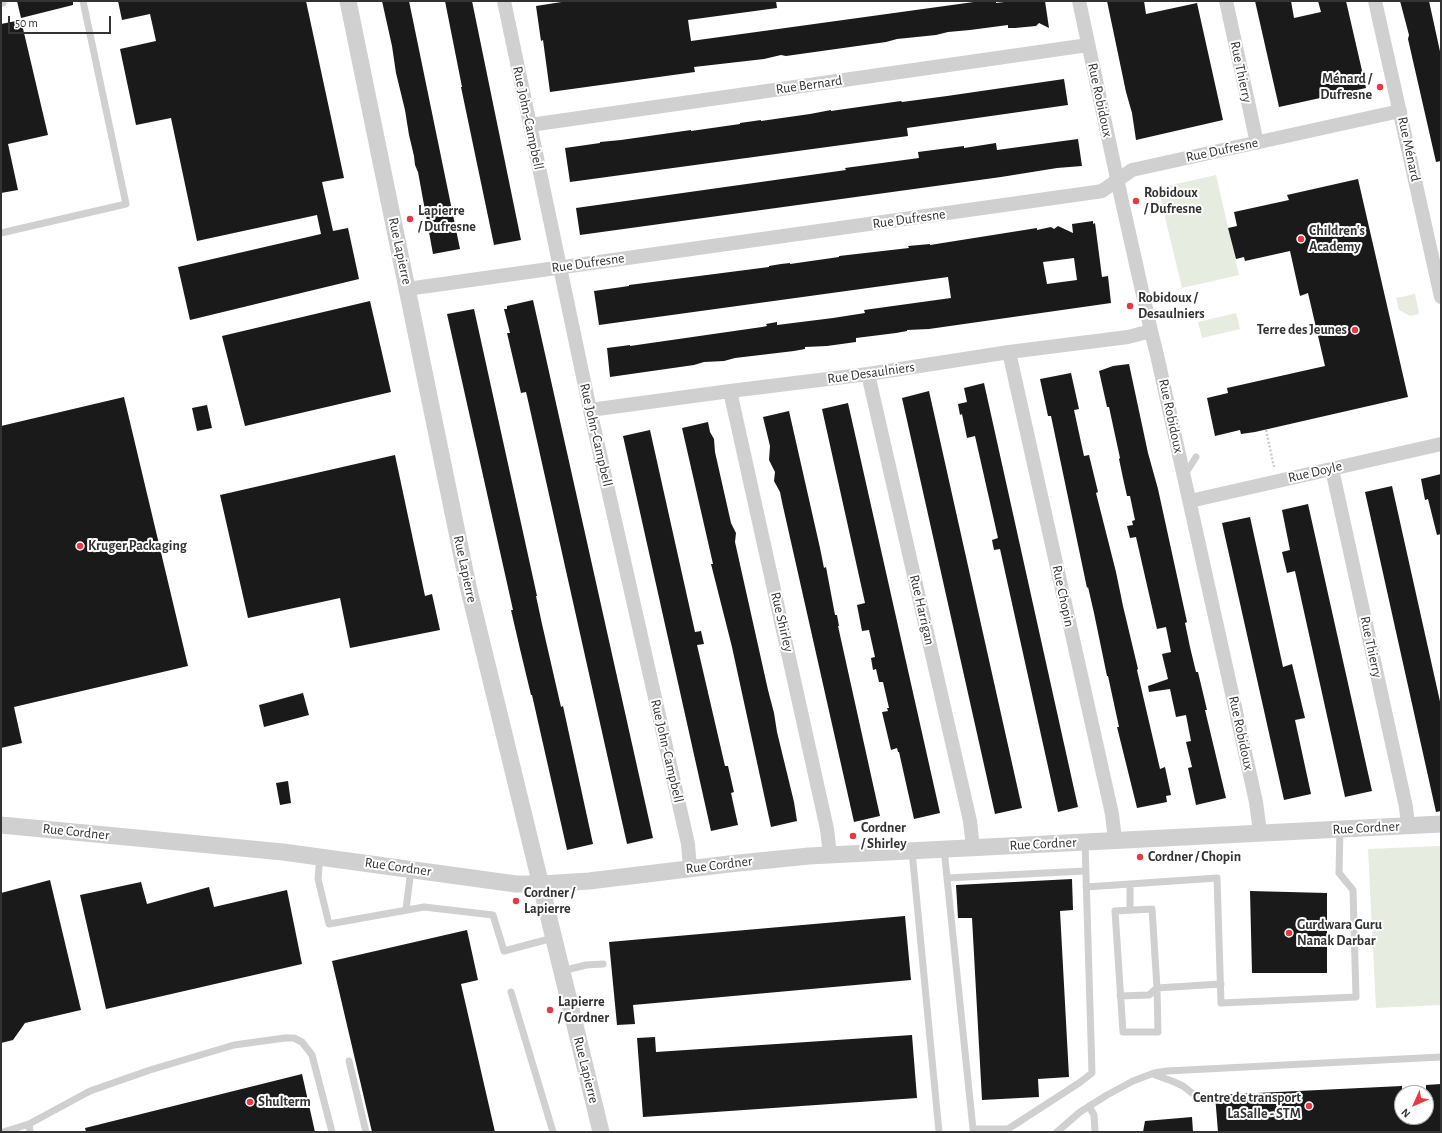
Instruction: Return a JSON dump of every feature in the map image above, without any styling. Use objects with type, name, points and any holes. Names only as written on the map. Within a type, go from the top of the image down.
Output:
[{"type":"street","name":"Rue Lapierre","points":[[348,1],[468,586],[601,1132]]},
{"type":"street","name":"Rue John-Campbell","points":[[504,1],[590,410],[688,844],[690,868]]},
{"type":"street","name":"Rue Robidoux","points":[[1079,1],[1117,181],[1190,501],[1254,795],[1260,832]]},
{"type":"street","name":"Rue Thierry","points":[[1226,1],[1257,143]]},
{"type":"street","name":"Rue Ménard","points":[[1375,1],[1440,288]]},
{"type":"street","name":"Rue Bernard","points":[[530,125],[1088,45]]},
{"type":"street","name":"Rue Dufresne","points":[[407,289],[1102,191],[1132,170],[1400,111]]},
{"type":"street","name":"Rue Desaulniers","points":[[590,410],[868,374],[1009,352],[1128,337],[1151,332]]},
{"type":"street","name":"Rue Chopin","points":[[1009,352],[1112,814],[1115,840]]},
{"type":"street","name":"Rue Harrigan","points":[[868,374],[970,821],[973,848]]},
{"type":"street","name":"Rue Shirley","points":[[730,391],[827,829],[830,855]]},
{"type":"street","name":"Rue Doyle","points":[[1190,501],[1441,444]]},
{"type":"street","name":"Rue Thierry","points":[[1332,469],[1405,802],[1408,826]]},
{"type":"street","name":"Rue Cordner","points":[[1,824],[320,856],[516,884],[541,884],[589,881],[690,868],[830,855],[1441,824]]},
{"type":"lane","points":[[1,233],[126,204],[83,1]]},
{"type":"lane","points":[[1184,476],[1196,457]]},
{"type":"lane","points":[[1086,887],[1218,878],[1221,1003],[1356,997],[1353,890],[1339,873],[1340,829]]},
{"type":"lane","points":[[944,849],[973,1129],[1008,1129],[1092,1073],[1085,842]]},
{"type":"lane","points":[[912,851],[939,1132]]},
{"type":"lane","points":[[320,856],[318,879],[329,924],[406,909],[424,907],[493,915],[504,951],[554,938]]},
{"type":"lane","points":[[406,909],[411,869]]},
{"type":"lane","points":[[947,878],[1085,871]]},
{"type":"lane","points":[[1130,884],[1130,910]]},
{"type":"lane","points":[[1152,909],[1157,988],[1158,1032],[1123,1032],[1115,911],[1152,909]]},
{"type":"lane","points":[[561,971],[579,966],[603,964]]},
{"type":"lane","points":[[1120,996],[1149,995],[1157,988],[1221,984]]},
{"type":"lane","points":[[511,992],[552,1132]]},
{"type":"lane","points":[[3,1132],[29,1124],[90,1091],[150,1070],[234,1045],[285,1038],[294,1038],[302,1042],[312,1055],[332,1132]]},
{"type":"lane","points":[[1057,1132],[1089,1106],[1107,1095],[1133,1081],[1152,1074],[1174,1071],[1441,1057]]},
{"type":"lane","points":[[349,1061],[366,1132]]},
{"type":"lane","points":[[1152,1074],[1183,1086],[1197,1097],[1209,1096]]},
{"type":"lane","points":[[1089,1106],[1094,1115],[1095,1132]]},
{"type":"lane","points":[[29,1124],[30,1132]]},
{"type":"path","points":[[1266,430],[1274,467]]},
{"type":"shaded area","points":[[1216,175],[1239,275],[1182,288],[1158,188]]},
{"type":"shaded area","points":[[1415,294],[1419,314],[1410,316],[1399,310],[1396,298]]},
{"type":"shaded area","points":[[1236,313],[1240,329],[1202,338],[1198,322]]},
{"type":"shaded area","points":[[1441,846],[1441,1005],[1376,1008],[1368,849]]},
{"type":"building","points":[[17,1],[73,1],[73,5],[21,18]]},
{"type":"building","points":[[118,1],[306,1],[344,178],[322,182],[333,231],[348,228],[359,279],[190,320],[178,267],[321,234],[317,215],[197,241],[171,118],[136,125],[120,49],[156,41],[150,14],[122,20]]},
{"type":"building","points":[[382,1],[409,1],[460,249],[433,254],[418,172],[415,165]]},
{"type":"building","points":[[445,1],[472,1],[521,240],[494,245],[461,87]]},
{"type":"building","points":[[568,1],[776,1],[777,8],[688,20],[691,41],[981,1],[996,1],[996,3],[1012,1],[1045,1],[1049,28],[1039,23],[1036,26],[1008,28],[1008,25],[948,32],[936,35],[897,39],[886,42],[786,56],[781,55],[764,59],[694,67],[695,72],[550,92],[543,40],[541,41],[536,6]]},
{"type":"building","points":[[1107,1],[1144,1],[1146,14],[1197,3],[1223,120],[1136,140],[1132,113],[1126,92]]},
{"type":"building","points":[[1255,1],[1291,1],[1294,18],[1321,12],[1318,1],[1346,1],[1366,88],[1279,107]]},
{"type":"building","points":[[1400,1],[1429,1],[1441,56],[1441,161],[1436,162],[1408,39],[1409,35]]},
{"type":"building","points":[[21,20],[48,135],[8,144],[18,190],[1,193],[1,24]]},
{"type":"building","points":[[1064,79],[1068,105],[907,128],[908,136],[570,182],[565,148],[831,110],[902,102]]},
{"type":"building","points":[[1078,139],[1082,166],[1057,168],[580,235],[576,208],[846,170],[845,168],[919,158],[918,152],[964,146],[964,148],[996,143],[997,150]]},
{"type":"building","points":[[1358,179],[1408,397],[1255,432],[1241,434],[1240,430],[1215,436],[1207,398],[1228,393],[1227,388],[1325,366],[1308,293],[1300,296],[1290,251],[1245,261],[1244,257],[1236,259],[1228,228],[1237,226],[1234,212],[1289,200],[1287,195]]},
{"type":"building","points":[[1093,221],[1093,224],[1095,223],[1102,277],[1108,276],[1111,303],[929,329],[907,330],[896,333],[856,338],[856,342],[805,347],[805,349],[794,351],[735,358],[724,361],[704,362],[694,365],[610,377],[607,348],[762,327],[767,326],[766,324],[777,322],[777,325],[833,318],[865,313],[864,310],[951,298],[948,277],[599,325],[594,291],[839,256],[909,248],[908,246],[930,245],[1037,228],[1037,230],[1051,227],[1054,229],[1058,226],[1073,233],[1072,224]],"holes":[[[1074,258],[1077,280],[1047,284],[1043,262]]]},
{"type":"building","points":[[533,300],[653,838],[627,844],[527,396],[526,392],[521,393],[507,333],[510,333],[504,309],[507,309],[507,306]]},
{"type":"building","points":[[370,301],[391,392],[245,426],[222,336]]},
{"type":"building","points":[[474,309],[542,624],[561,707],[563,706],[593,844],[567,850],[511,610],[513,610],[447,314]]},
{"type":"building","points":[[1129,364],[1187,622],[1185,623],[1190,647],[1196,672],[1198,672],[1207,710],[1205,710],[1226,798],[1196,805],[1188,768],[1192,767],[1186,742],[1191,741],[1186,715],[1176,717],[1170,689],[1149,692],[1148,686],[1168,679],[1162,654],[1171,652],[1166,627],[1157,629],[1136,537],[1130,538],[1127,526],[1133,525],[1132,521],[1135,520],[1130,496],[1127,496],[1109,407],[1107,407],[1099,371],[1113,366]]},
{"type":"building","points":[[1071,373],[1079,409],[1074,410],[1084,456],[1089,455],[1098,492],[1096,493],[1116,572],[1160,769],[1165,767],[1171,795],[1166,796],[1167,802],[1137,808],[1117,727],[1119,727],[1088,587],[1087,588],[1051,416],[1048,416],[1040,379]]},
{"type":"building","points":[[984,383],[1078,807],[1058,812],[1000,549],[994,550],[992,540],[998,538],[975,436],[967,438],[962,414],[960,415],[958,404],[967,402],[964,388]]},
{"type":"building","points":[[929,391],[1022,808],[995,814],[902,398]]},
{"type":"building","name":"Kruger Packaging","points":[[124,397],[188,666],[14,707],[22,743],[1,748],[1,426]]},
{"type":"building","points":[[848,403],[940,813],[914,819],[899,752],[897,748],[891,750],[882,712],[888,711],[887,708],[889,708],[883,682],[879,682],[876,669],[873,670],[871,658],[875,657],[869,630],[862,631],[857,605],[865,603],[822,409]]},
{"type":"building","points":[[207,405],[212,428],[197,431],[192,408]]},
{"type":"building","points":[[789,411],[824,568],[826,567],[835,615],[837,615],[838,626],[880,816],[854,822],[780,492],[774,481],[775,472],[769,460],[770,446],[763,417]]},
{"type":"building","points":[[708,422],[710,432],[714,439],[715,452],[731,523],[736,533],[735,542],[797,821],[771,827],[732,647],[711,564],[713,564],[682,428]]},
{"type":"building","points":[[650,430],[695,632],[701,631],[704,644],[697,645],[725,766],[728,766],[734,792],[731,793],[738,825],[711,831],[623,436]]},
{"type":"building","points":[[395,455],[425,596],[432,594],[440,630],[350,648],[340,598],[248,618],[220,495]]},
{"type":"building","points":[[1441,474],[1441,534],[1437,535],[1428,499],[1425,500],[1421,479]]},
{"type":"building","points":[[1392,486],[1441,706],[1441,811],[1436,812],[1365,492]]},
{"type":"building","points":[[1308,504],[1372,791],[1345,797],[1295,571],[1287,573],[1282,552],[1290,550],[1282,510]]},
{"type":"building","points":[[1250,517],[1283,667],[1292,664],[1305,718],[1295,720],[1311,794],[1284,800],[1222,523]]},
{"type":"building","points":[[303,693],[309,715],[264,727],[259,705]]},
{"type":"building","points":[[288,781],[291,803],[280,805],[276,783]]},
{"type":"building","points":[[1072,879],[1073,910],[1060,911],[1069,1077],[1038,1079],[1039,1097],[982,1100],[972,918],[958,918],[956,885]]},
{"type":"building","points":[[50,880],[81,1010],[25,1023],[13,1040],[1,1043],[1,893]]},
{"type":"building","points":[[141,882],[147,904],[209,887],[214,907],[287,890],[302,964],[106,1009],[80,895]]},
{"type":"building","name":"Gurdwara Guru Nanak Darbar","points":[[1250,891],[1327,893],[1327,973],[1252,973]]},
{"type":"building","points":[[905,916],[911,980],[633,1005],[635,1024],[617,1025],[609,942]]},
{"type":"building","points":[[467,930],[478,980],[461,984],[495,1132],[372,1132],[332,961]]},
{"type":"building","points":[[912,1035],[917,1098],[643,1117],[637,1038],[655,1037],[656,1052]]},
{"type":"building","name":"Shulterm","points":[[302,1074],[315,1132],[86,1132],[85,1128]]},
{"type":"building","name":"Centre de transport LaSalle - STM","points":[[1441,1084],[1441,1132],[1218,1132],[1215,1095],[1394,1086],[1394,1125],[1434,1125],[1434,1085],[1426,1085]]},
{"type":"building","name":"Centre de transport LaSalle - STM","points":[[1192,1117],[1193,1132],[1143,1132],[1145,1121]]},
{"type":"place","name":"Ménard / Dufresne","points":[[1380,87]]},
{"type":"place","name":"Robidoux / Dufresne","points":[[1136,201]]},
{"type":"place","name":"Lapierre / Dufresne","points":[[410,219]]},
{"type":"place","name":"Children's Academy","points":[[1301,239]]},
{"type":"place","name":"Robidoux / Desaulniers","points":[[1130,306]]},
{"type":"place","name":"Terre des Jeunes","points":[[1355,330]]},
{"type":"place","name":"Kruger Packaging","points":[[80,546]]},
{"type":"place","name":"Cordner / Shirley","points":[[853,836]]},
{"type":"place","name":"Cordner / Chopin","points":[[1140,857]]},
{"type":"place","name":"Cordner / Lapierre","points":[[516,901]]},
{"type":"place","name":"Gurdwara Guru Nanak Darbar","points":[[1289,933]]},
{"type":"place","name":"Lapierre / Cordner","points":[[550,1010]]},
{"type":"place","name":"Shulterm","points":[[250,1102]]},
{"type":"place","name":"Centre de transport LaSalle - STM","points":[[1309,1106]]}]
